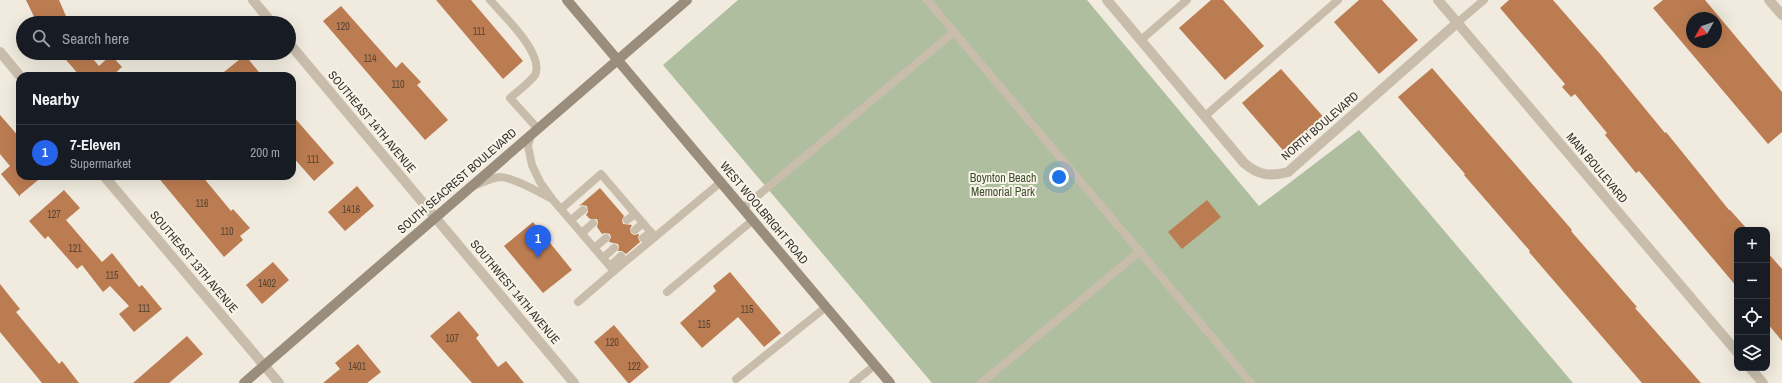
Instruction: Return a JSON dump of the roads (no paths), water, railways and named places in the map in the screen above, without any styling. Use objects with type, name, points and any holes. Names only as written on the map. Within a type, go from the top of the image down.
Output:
[{"type":"street","points":[[253,0],[266,16]]},
{"type":"street","name":"WEST WOOLBRIGHT ROAD","points":[[567,0],[890,383]]},
{"type":"street","name":"SOUTH SEACREST BOULEVARD","points":[[244,383],[687,0]]},
{"type":"street","name":"NORTH BOULEVARD","points":[[1108,0],[1244,163],[1253,171],[1264,175],[1276,175],[1288,172],[1457,23]]},
{"type":"street","name":"MAIN BOULEVARD","points":[[1438,0],[1734,348]]},
{"type":"street","points":[[1770,0],[1782,15]]},
{"type":"street","name":"SOUTHEAST 14TH AVENUE","points":[[296,51],[435,218]]},
{"type":"street","points":[[0,52],[17,72]]},
{"type":"street","name":"SOUTHEAST 13TH AVENUE","points":[[107,180],[279,383]]},
{"type":"street","name":"SOUTHWEST 14TH AVENUE","points":[[435,218],[574,383]]},
{"type":"street","points":[[1753,371],[1763,383]]},
{"type":"lane","points":[[490,0],[523,38],[536,58],[537,66],[535,75],[510,98],[534,132],[528,146],[532,165],[540,182],[553,200],[612,269]]},
{"type":"lane","points":[[927,0],[1251,383]]},
{"type":"lane","points":[[1141,40],[1187,0]]},
{"type":"lane","points":[[1205,116],[1338,0]]},
{"type":"lane","points":[[1457,23],[1484,0]]},
{"type":"lane","points":[[743,208],[954,32]]},
{"type":"lane","points":[[561,209],[601,174],[653,234]]},
{"type":"lane","points":[[468,189],[483,182],[501,177],[529,187],[553,200]]},
{"type":"lane","points":[[578,302],[612,269],[653,234],[721,182]]},
{"type":"lane","points":[[605,193],[612,187]]},
{"type":"lane","points":[[615,206],[622,199]]},
{"type":"lane","points":[[571,220],[583,210]]},
{"type":"lane","points":[[627,220],[635,214]]},
{"type":"lane","points":[[667,292],[753,220]]},
{"type":"lane","points":[[582,233],[593,223]]},
{"type":"lane","points":[[636,230],[643,224]]},
{"type":"lane","points":[[643,238],[653,234]]},
{"type":"lane","points":[[594,248],[606,238]]},
{"type":"lane","points":[[603,258],[614,248]]},
{"type":"lane","points":[[981,383],[1139,252]]},
{"type":"lane","points":[[612,269],[621,256]]},
{"type":"lane","points":[[736,379],[826,307]]},
{"type":"lane","points":[[853,383],[875,365]]},
{"type":"place","name":"7-Eleven","points":[[538,258]]},
{"type":"park label","name":"Boynton Beach Memorial Park","points":[[1003,185]]}]
